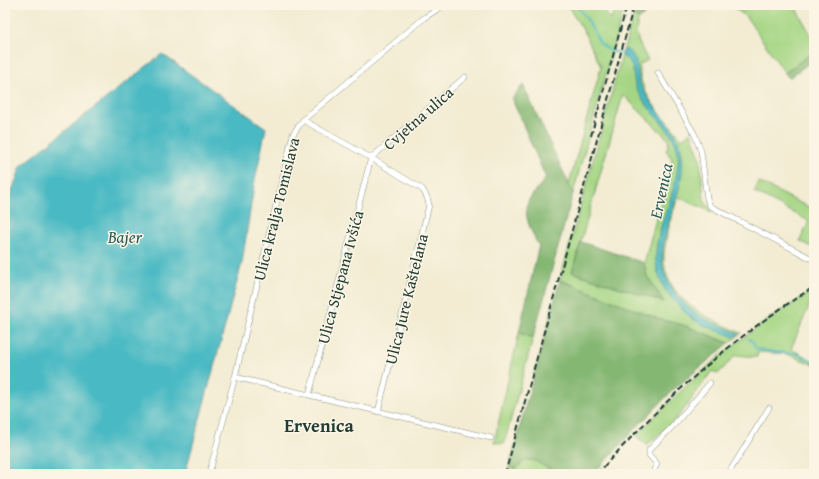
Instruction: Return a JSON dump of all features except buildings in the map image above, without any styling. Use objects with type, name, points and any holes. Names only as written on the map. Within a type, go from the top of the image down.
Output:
[{"type":"street","name":"Ulica kralja Tomislava","points":[[209,474],[235,377],[294,134],[302,120],[424,18],[441,7]]},
{"type":"street","points":[[658,73],[694,133],[701,151],[706,199],[710,206],[814,260]]},
{"type":"street","name":"Cvjetna ulica","points":[[371,158],[466,77]]},
{"type":"street","name":"Cvjetna ulica","points":[[302,120],[371,158],[422,189]]},
{"type":"street","name":"Ulica Stjepana Ivšića","points":[[309,396],[371,158]]},
{"type":"street","name":"Ulica Jure Kaštelana","points":[[378,412],[429,205],[426,194],[422,189]]},
{"type":"street","points":[[235,377],[309,396],[491,438]]},
{"type":"street","points":[[652,474],[657,464],[649,455],[649,450],[673,426],[710,384]]},
{"type":"street","points":[[728,474],[769,408]]},
{"type":"green space","points":[[567,5],[600,5],[611,20],[615,5],[625,5],[573,193],[569,184],[601,67],[583,30]]},
{"type":"green space","points":[[636,5],[639,5],[635,17],[639,19],[636,30],[640,45],[648,60],[639,65],[642,83],[654,105],[682,139],[691,132],[700,158],[704,200],[713,210],[712,212],[678,197],[666,240],[664,255],[665,270],[679,295],[690,305],[702,314],[742,333],[729,343],[683,325],[659,319],[560,280]],"holes":[[[623,95],[669,140],[666,150],[672,159],[670,171],[644,263],[647,276],[664,302],[572,272]]]},
{"type":"green space","points":[[639,5],[656,5],[639,19],[635,17]]},
{"type":"green space","points":[[730,5],[794,5],[814,40],[814,51],[785,73],[749,21],[744,15]]},
{"type":"green space","points":[[814,51],[814,59],[789,78],[785,73]]},
{"type":"green space","points":[[523,85],[573,193],[533,338],[519,333],[539,245],[530,227],[526,210],[530,198],[546,178],[512,99]]},
{"type":"green space","points":[[759,182],[814,210],[814,248],[800,241],[809,221],[754,192]]},
{"type":"green space","points":[[581,242],[644,263],[647,276],[664,302],[572,272]]},
{"type":"green space","points":[[560,280],[659,319],[683,325],[729,343],[673,390],[593,474],[559,474],[533,460],[526,460],[516,469],[509,467]]},
{"type":"green space","points":[[814,290],[814,294],[791,349],[814,361],[814,365],[787,354],[758,352],[757,357],[736,355],[718,374],[712,371],[679,416],[647,445],[636,436],[705,369],[765,322]]},
{"type":"green space","points":[[519,333],[533,338],[504,444],[494,442]]},
{"type":"green space","points":[[526,460],[533,460],[559,474],[507,474],[509,467],[516,468]]},
{"type":"water","points":[[624,49],[633,55],[637,65],[641,86],[677,137],[682,156],[682,171],[678,194],[666,231],[663,249],[662,260],[666,277],[680,299],[693,311],[703,318],[739,334],[734,337],[697,322],[667,293],[661,281],[657,270],[657,247],[662,222],[675,181],[678,166],[678,153],[673,138],[637,90],[631,65],[626,58],[622,56]]},
{"type":"water","name":"Bajer","points":[[162,54],[266,128],[254,185],[242,263],[185,474],[5,474],[5,210],[21,166]]},
{"type":"waterway","name":"Ervenica","points":[[576,5],[587,19],[600,43],[610,51],[625,54]]},
{"type":"waterway","name":"Ervenica","points":[[749,339],[753,342],[755,348],[767,351],[797,354],[814,362]]},
{"type":"railway","points":[[591,136],[627,5]]},
{"type":"railway","points":[[505,474],[634,5]]},
{"type":"railway","points":[[597,474],[672,397],[699,373],[754,328],[814,287]]},
{"type":"district","name":"Ervenica","points":[[319,426]]}]
